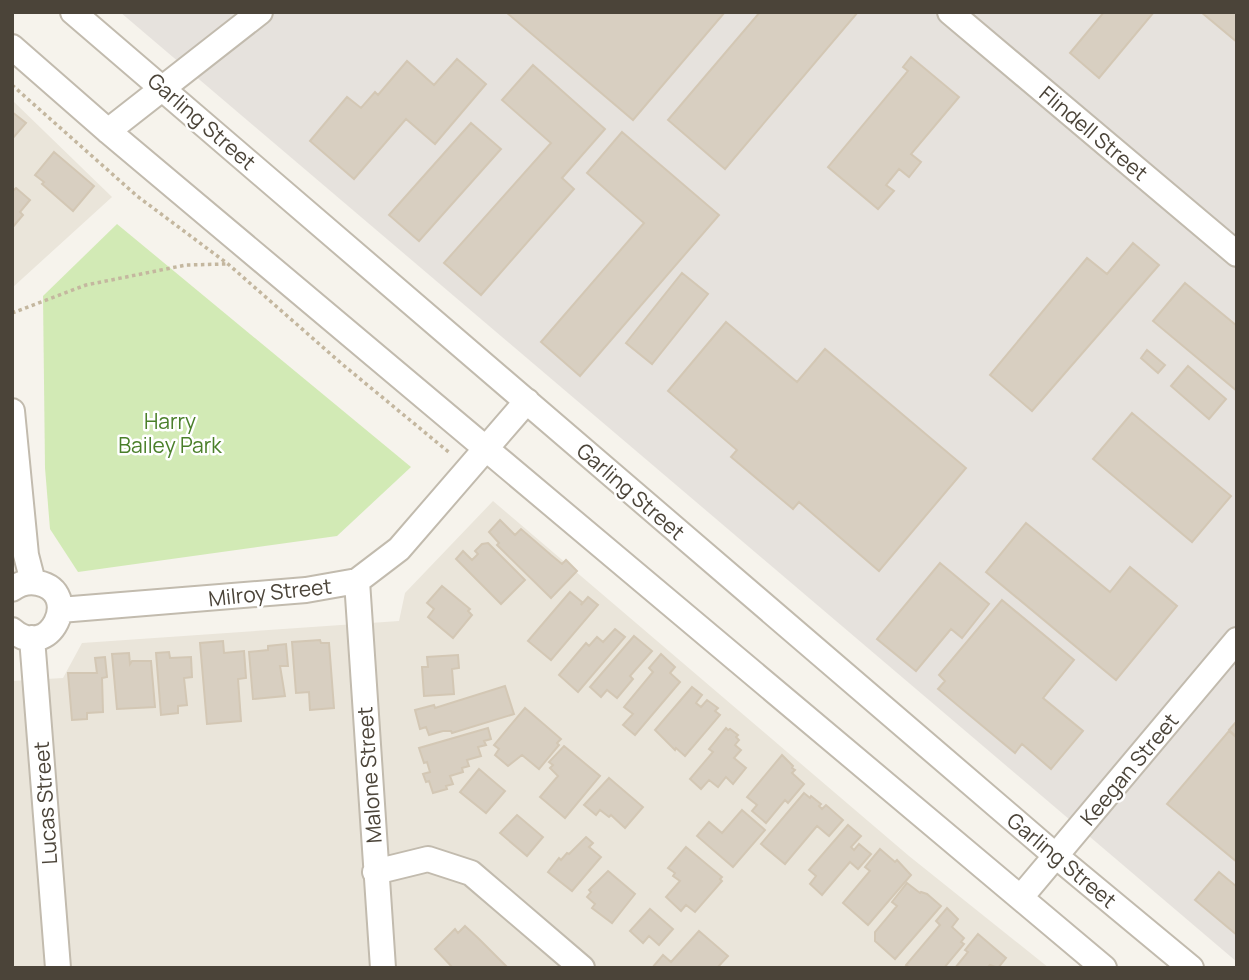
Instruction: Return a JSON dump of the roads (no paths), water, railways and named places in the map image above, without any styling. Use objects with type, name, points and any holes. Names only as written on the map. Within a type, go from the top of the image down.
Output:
[{"type":"street","name":"Garling Street","points":[[73,12],[1056,856],[1191,968]]},
{"type":"street","points":[[107,131],[260,12]]},
{"type":"street","name":"Flindell Street","points":[[950,12],[1237,254]]},
{"type":"street","points":[[12,47],[107,131],[1104,968]]},
{"type":"street","name":"Milroy Street","points":[[60,610],[306,590],[356,582],[400,549],[527,401]]},
{"type":"street","points":[[12,411],[26,555],[23,586],[49,588],[59,602],[60,610],[52,630],[39,637],[22,634]]},
{"type":"street","name":"Malone Street","points":[[356,582],[383,968]]},
{"type":"street","name":"Lucas Street","points":[[22,634],[58,968]]},
{"type":"street","name":"Keegan Street","points":[[1021,897],[1237,640]]},
{"type":"street","points":[[375,872],[428,859],[471,873],[582,968]]},
{"type":"park label","name":"Harry Bailey Park","points":[[170,433]]}]
